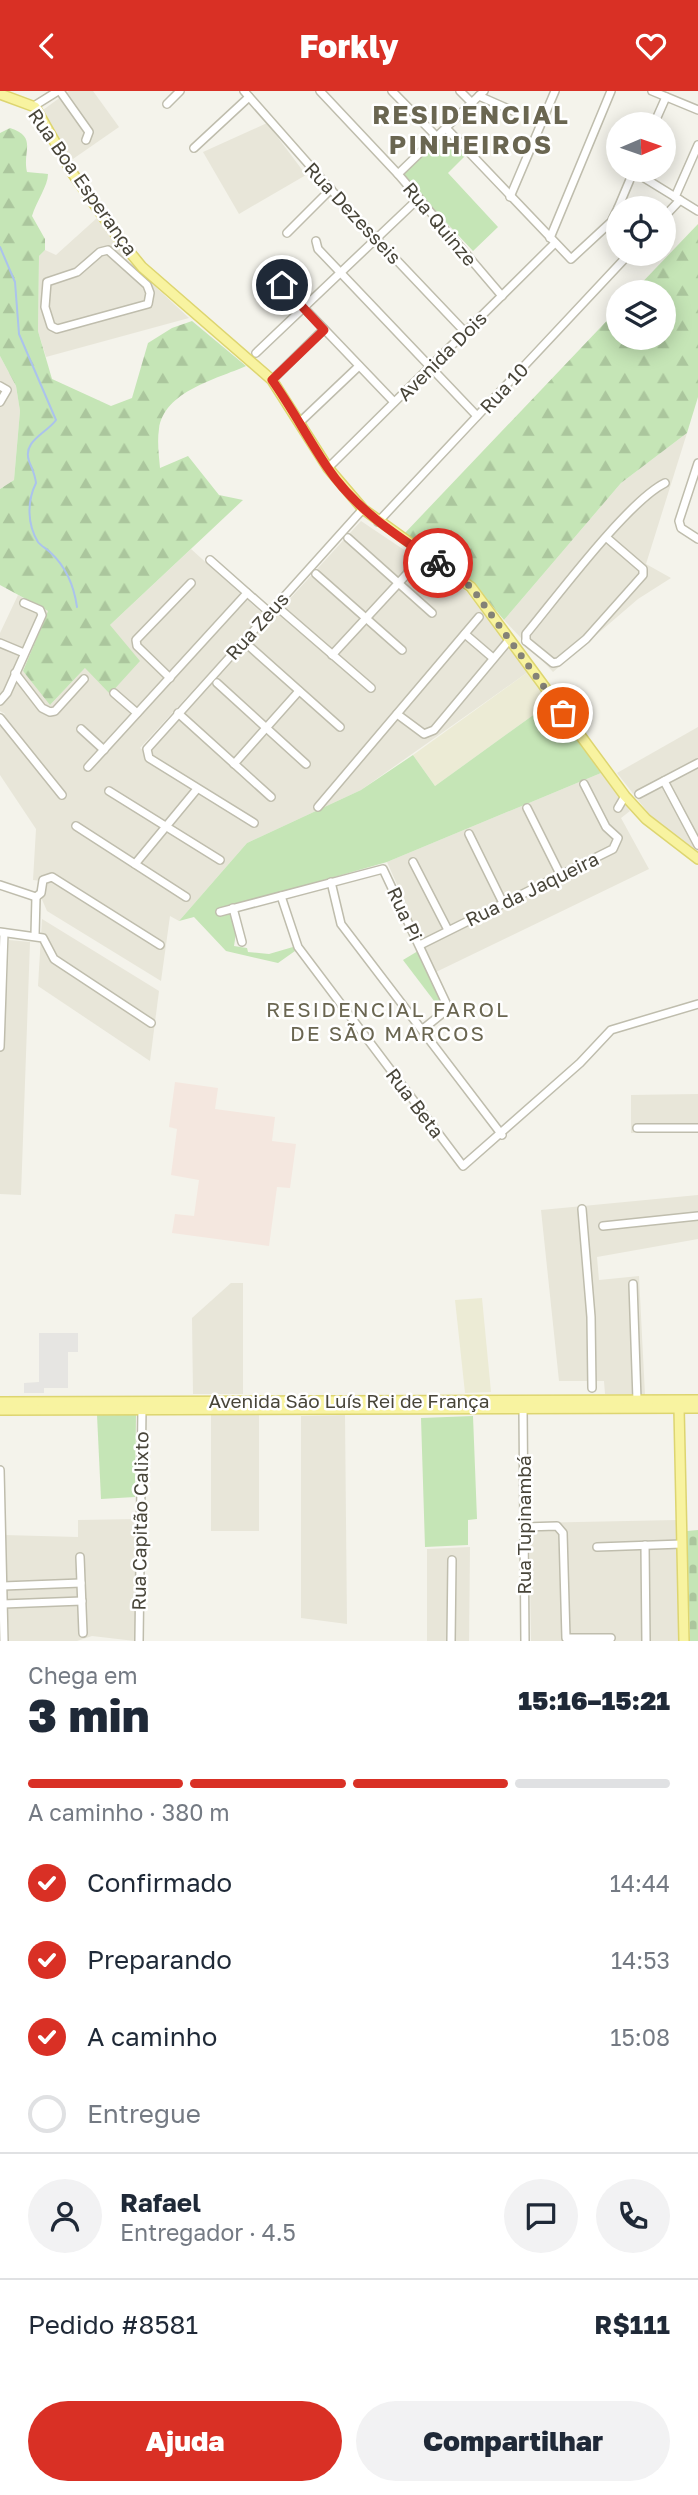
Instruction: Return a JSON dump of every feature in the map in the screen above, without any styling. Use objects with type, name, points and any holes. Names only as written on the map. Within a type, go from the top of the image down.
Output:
[{"type":"main road","name":"Rua Boa Esperança","points":[[0,94],[34,106],[90,200],[139,269],[272,380],[328,468],[363,509],[471,587],[625,796],[646,820],[698,859]]},
{"type":"main road","name":"Avenida São Luís Rei de França","points":[[0,1410],[141,1405],[698,1400]]},
{"type":"main road","name":"Avenida São Luís Rei de França","points":[[0,1402],[523,1409],[698,1408]]},
{"type":"main road","points":[[679,1408],[684,1641]]},
{"type":"street","points":[[34,106],[59,91],[89,132],[86,140]]},
{"type":"street","name":"Rua Quinze","points":[[320,91],[398,174],[502,296]]},
{"type":"street","points":[[392,91],[437,137]]},
{"type":"street","points":[[460,91],[472,103]]},
{"type":"street","points":[[510,197],[555,91]]},
{"type":"street","name":"Avenida Dois","points":[[328,468],[502,296],[553,241],[611,91]]},
{"type":"street","points":[[652,91],[698,110]]},
{"type":"street","points":[[167,104],[175,93]]},
{"type":"street","points":[[398,174],[482,93],[513,111]]},
{"type":"street","points":[[194,148],[246,94]]},
{"type":"street","name":"Rua Dezesseis","points":[[246,94],[290,143],[307,168],[331,189],[465,332]]},
{"type":"street","points":[[659,112],[666,97]]},
{"type":"street","points":[[446,128],[570,258],[576,258],[606,225]]},
{"type":"street","points":[[282,148],[290,143]]},
{"type":"street","points":[[676,202],[695,162],[698,145]]},
{"type":"street","points":[[652,182],[698,211]]},
{"type":"street","points":[[287,233],[331,189]]},
{"type":"street","points":[[256,353],[419,198]]},
{"type":"street","points":[[316,241],[318,249],[477,416]]},
{"type":"street","points":[[108,250],[147,285],[150,299],[148,304],[57,329],[48,323],[45,307],[45,285],[50,279],[77,272],[100,252],[108,250]]},
{"type":"street","name":"Rua 10","points":[[378,522],[618,266]]},
{"type":"street","points":[[282,285],[394,402]]},
{"type":"street","points":[[272,380],[324,330]]},
{"type":"street","points":[[300,422],[359,366]]},
{"type":"street","points":[[0,386],[7,390],[0,402]]},
{"type":"street","points":[[698,463],[679,521],[681,528],[698,539]]},
{"type":"street","points":[[518,649],[526,642],[526,634],[607,538],[646,495],[665,483]]},
{"type":"street","name":"Rua Zeus","points":[[197,789],[149,758],[146,754],[150,744],[363,509]]},
{"type":"street","points":[[348,538],[432,613]]},
{"type":"street","points":[[526,642],[552,663],[558,662],[586,639],[643,575],[643,569],[607,538]]},
{"type":"street","points":[[332,655],[406,575],[420,551]]},
{"type":"street","points":[[406,575],[429,558]]},
{"type":"street","points":[[210,560],[270,612]]},
{"type":"street","points":[[316,575],[402,650]]},
{"type":"street","points":[[170,678],[137,646],[136,640],[191,583]]},
{"type":"street","points":[[88,767],[247,593]]},
{"type":"street","points":[[0,701],[42,615],[40,610],[24,603]]},
{"type":"street","points":[[282,611],[371,688]]},
{"type":"street","points":[[318,807],[480,617]]},
{"type":"street","points":[[465,634],[493,658]]},
{"type":"street","points":[[397,714],[424,734],[429,734],[440,725],[510,639]]},
{"type":"street","points":[[0,643],[24,653]]},
{"type":"street","points":[[249,646],[340,727]]},
{"type":"street","points":[[15,673],[42,708],[50,712],[55,711],[84,680]]},
{"type":"street","points":[[217,683],[306,764]]},
{"type":"street","points":[[234,764],[299,691]]},
{"type":"street","points":[[114,693],[137,713]]},
{"type":"street","points":[[177,713],[271,797]]},
{"type":"street","points":[[0,718],[62,795]]},
{"type":"street","points":[[81,729],[104,750]]},
{"type":"street","points":[[639,794],[698,764]]},
{"type":"street","points":[[664,781],[698,845]]},
{"type":"street","name":"Rua da Jaqueira","points":[[419,945],[607,853],[618,838],[606,827],[584,784]]},
{"type":"street","points":[[135,864],[197,789],[254,823]]},
{"type":"street","points":[[109,791],[220,860]]},
{"type":"street","points":[[618,808],[625,796]]},
{"type":"street","points":[[527,808],[561,876]]},
{"type":"street","points":[[76,826],[187,897]]},
{"type":"street","points":[[469,834],[503,903]]},
{"type":"street","points":[[413,862],[448,930]]},
{"type":"street","name":"Rua Pi","points":[[220,912],[383,869],[447,1006],[444,1012],[423,1029]]},
{"type":"street","points":[[35,935],[36,897],[41,893],[43,880],[52,877],[160,945]]},
{"type":"street","points":[[331,882],[341,924],[502,1135],[611,1030],[698,1004]]},
{"type":"street","points":[[0,885],[36,897]]},
{"type":"street","name":"Rua Beta","points":[[281,896],[298,947],[464,1166],[502,1135]]},
{"type":"street","points":[[233,908],[242,942]]},
{"type":"street","points":[[0,1047],[2,932],[43,938],[54,959],[151,1023]]},
{"type":"street","points":[[637,1128],[698,1128]]},
{"type":"street","points":[[582,1209],[591,1317],[592,1388]]},
{"type":"street","points":[[603,1226],[698,1216]]},
{"type":"street","points":[[633,1284],[637,1400]]},
{"type":"street","name":"Rua Capitão Calixto","points":[[139,1641],[141,1405]]},
{"type":"street","name":"Rua Tupinambá","points":[[523,1409],[525,1641]]},
{"type":"street","points":[[0,1470],[4,1641]]},
{"type":"street","points":[[524,1527],[557,1526],[563,1533],[566,1638],[611,1638]]},
{"type":"street","points":[[597,1547],[682,1544]]},
{"type":"street","points":[[645,1545],[646,1641]]},
{"type":"street","points":[[80,1557],[83,1633]]},
{"type":"street","points":[[451,1641],[452,1560]]},
{"type":"street","points":[[3,1586],[81,1583]]},
{"type":"street","points":[[3,1604],[82,1601]]},
{"type":"shaded area","points":[[69,91],[93,91],[119,127],[70,161],[43,110]]},
{"type":"shaded area","points":[[267,123],[306,175],[239,214],[203,152]]},
{"type":"shaded area","points":[[97,218],[130,263],[189,318],[46,357],[38,331],[39,256],[45,250],[56,255]]},
{"type":"shaded area","points":[[0,356],[16,386],[20,411],[14,480],[0,489]]},
{"type":"shaded area","points":[[687,433],[646,564],[671,578],[638,599],[553,672],[504,620],[621,483]]},
{"type":"shaded area","points":[[361,521],[467,592],[528,672],[361,790],[247,843],[179,921],[170,916],[161,981],[47,911],[40,895],[41,881],[33,880],[36,829],[0,775],[0,718],[5,714],[0,711],[0,633],[18,595],[48,611],[23,671],[51,704],[85,668],[109,626],[191,549],[263,614],[140,748],[149,753]]},
{"type":"shaded area","points":[[528,672],[550,703],[435,786],[413,755]]},
{"type":"shaded area","points":[[698,727],[698,852],[653,819],[617,773]]},
{"type":"shaded area","points":[[601,773],[630,811],[621,818],[649,869],[436,972],[387,862]]},
{"type":"shaded area","points":[[42,919],[159,991],[150,1061],[38,986]]},
{"type":"shaded area","points":[[9,940],[30,942],[21,1195],[0,1194],[0,990],[7,990]]},
{"type":"shaded area","points":[[175,1082],[218,1088],[215,1109],[275,1117],[272,1141],[296,1144],[290,1188],[277,1187],[269,1246],[172,1233],[175,1214],[194,1216],[199,1180],[171,1175],[177,1129],[169,1127]]},
{"type":"shaded area","points":[[698,1094],[698,1132],[631,1133],[631,1095]]},
{"type":"shaded area","points":[[698,1195],[698,1239],[597,1257],[599,1280],[639,1276],[645,1395],[605,1394],[604,1381],[559,1381],[541,1210]]},
{"type":"shaded area","points":[[231,1283],[243,1283],[243,1394],[193,1394],[192,1318]]},
{"type":"shaded area","points":[[482,1298],[491,1392],[465,1393],[455,1300]]},
{"type":"shaded area","points":[[39,1333],[78,1333],[78,1352],[68,1352],[68,1388],[44,1388],[44,1393],[24,1393],[24,1383],[39,1382]]},
{"type":"shaded area","points":[[211,1415],[259,1415],[259,1531],[211,1531]]},
{"type":"shaded area","points":[[345,1415],[347,1624],[301,1618],[301,1416]]},
{"type":"shaded area","points":[[137,1519],[135,1641],[92,1636],[77,1641],[9,1641],[4,1535],[78,1537],[78,1520]]},
{"type":"shaded area","points":[[677,1520],[680,1641],[531,1641],[529,1523]]},
{"type":"shaded area","points":[[470,1547],[469,1641],[427,1641],[427,1549]]},
{"type":"green space","points":[[10,128],[19,132],[26,140],[27,172],[48,174],[32,216],[45,239],[45,250],[39,256],[38,331],[52,379],[111,406],[132,398],[148,343],[172,328],[192,321],[246,366],[181,396],[163,416],[158,439],[160,468],[188,456],[219,495],[243,500],[110,625],[140,661],[110,694],[85,668],[50,705],[23,671],[48,611],[0,585],[0,489],[14,480],[20,411],[16,386],[0,356],[0,133]]},
{"type":"green space","points":[[445,133],[466,155],[448,173],[498,227],[473,251],[401,174]]},
{"type":"green space","points":[[698,224],[698,397],[687,433],[621,483],[504,620],[468,577],[404,534],[606,322],[606,350],[676,350],[676,280],[644,280],[658,266],[676,266],[676,247]]},
{"type":"green space","points":[[550,703],[601,773],[387,862],[229,907],[236,933],[234,946],[247,948],[248,952],[269,954],[293,947],[295,951],[278,963],[226,951],[194,917],[179,921],[247,843],[361,790],[413,755],[435,786]]},
{"type":"green space","points":[[418,951],[445,1008],[441,1010],[403,960]]},
{"type":"green space","points":[[97,1415],[136,1415],[135,1497],[101,1499]]},
{"type":"green space","points":[[473,1416],[477,1519],[468,1520],[468,1545],[425,1547],[421,1418]]},
{"type":"green space","points":[[698,1530],[698,1641],[690,1641],[687,1531]]},
{"type":"waterway","points":[[0,247],[15,282],[19,334],[56,420],[29,448],[29,461],[36,483],[30,505],[30,520],[38,542],[56,558],[65,571],[77,607]]},
{"type":"way so far","points":[[438,563],[471,587],[563,713]]},
{"type":"district","name":"RESIDENCIAL PINHEIROS","points":[[471,130]]},
{"type":"district","name":"RESIDENCIAL FAROL DE SÃO MARCOS","points":[[388,1022]]},
{"type":"route","points":[[282,285],[324,330],[272,380],[328,468],[351,496],[378,522],[438,563]]}]
